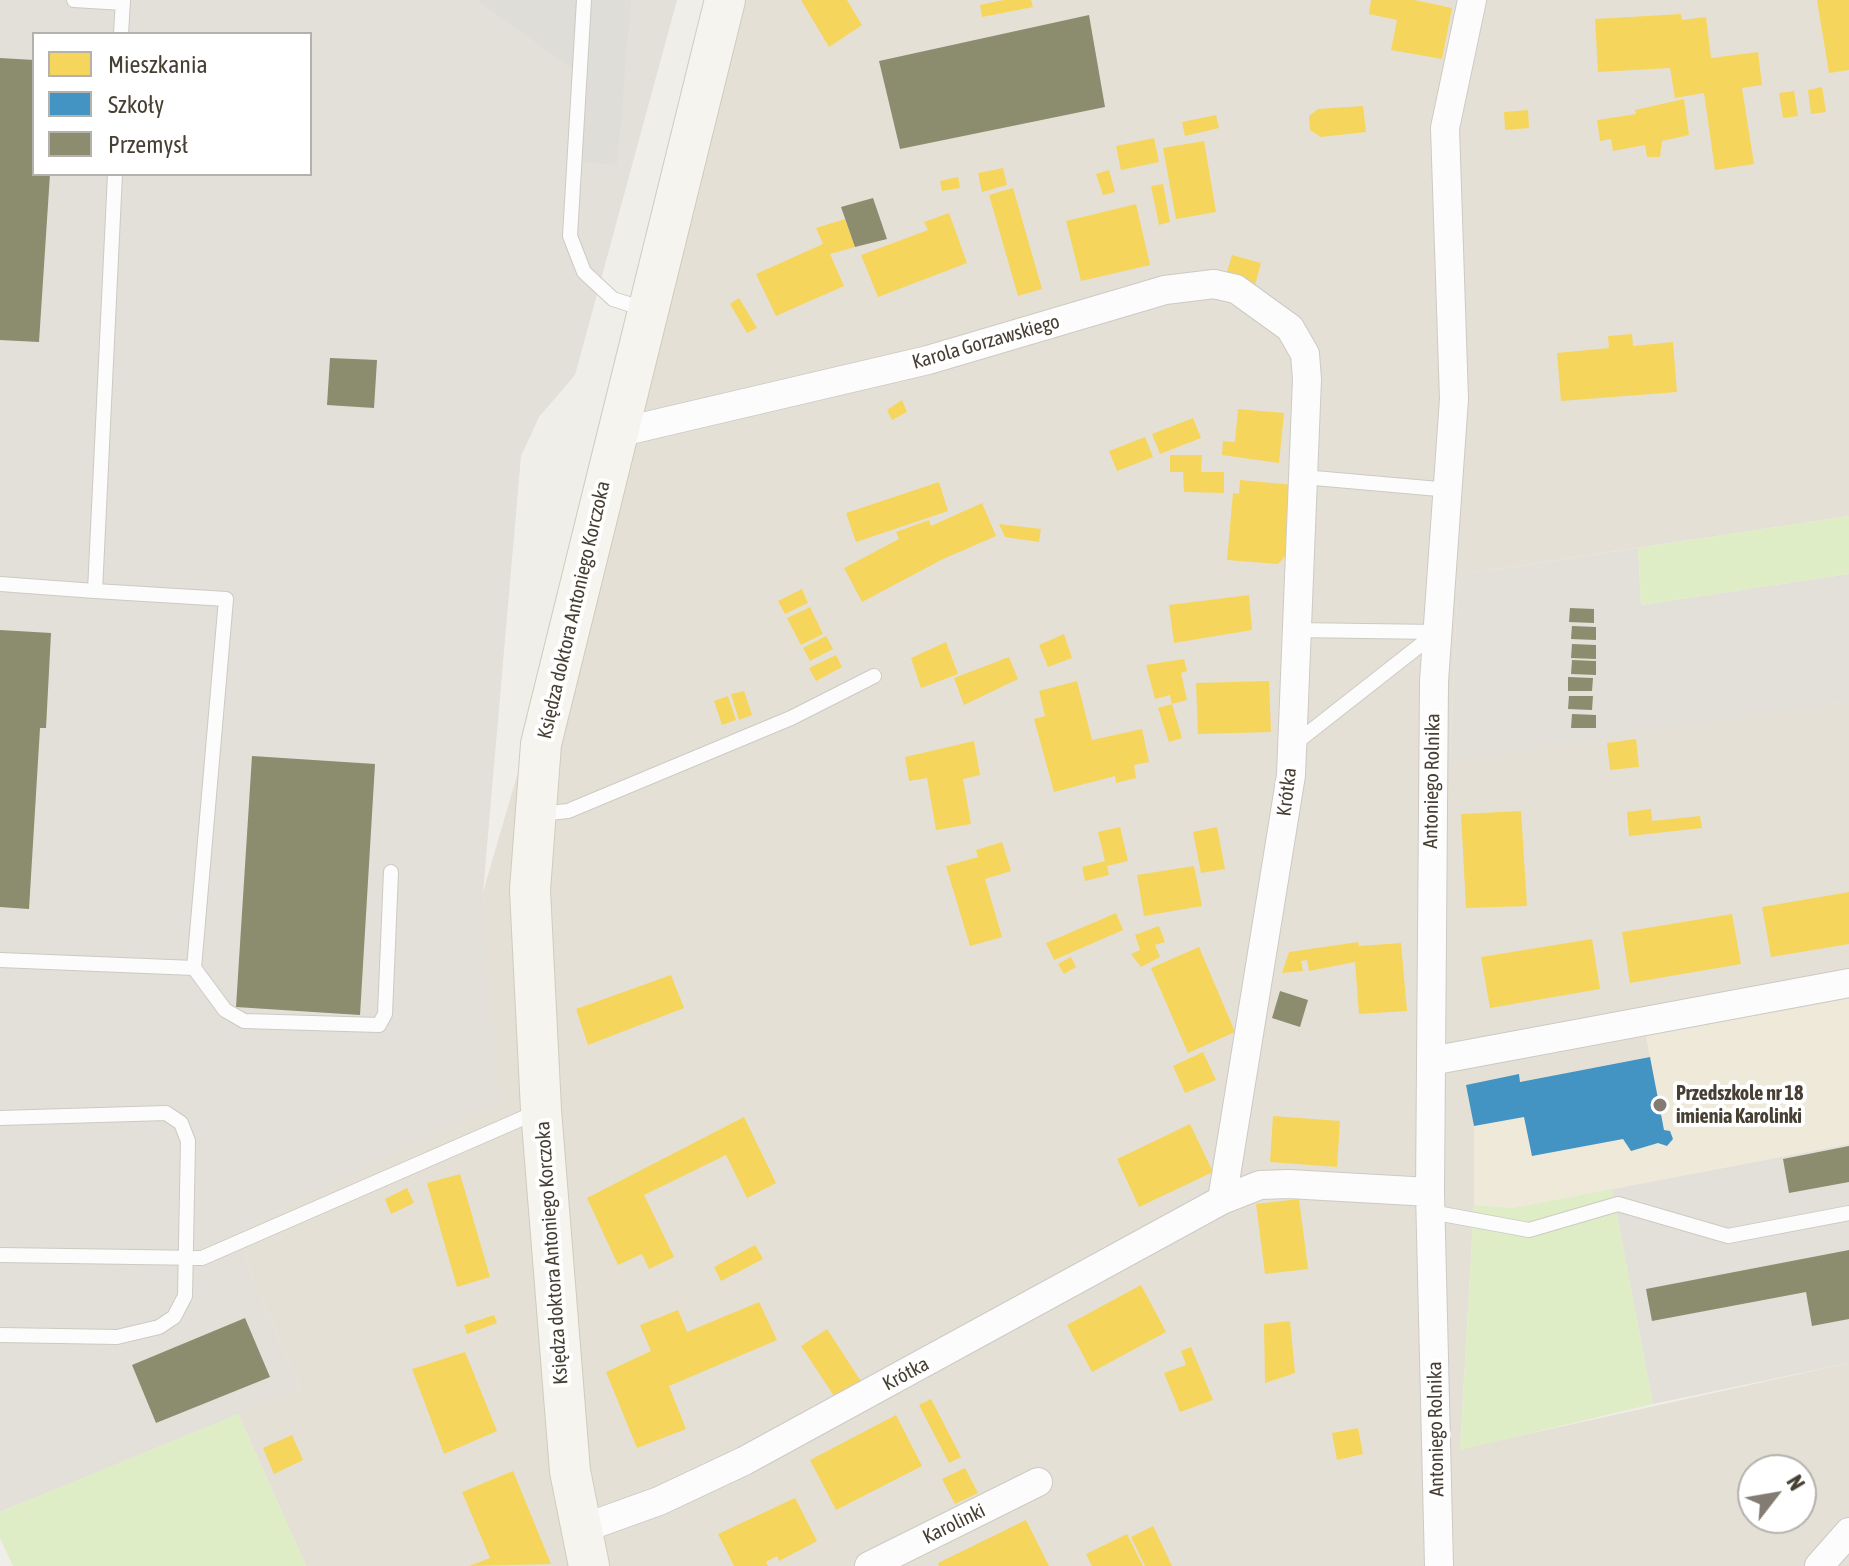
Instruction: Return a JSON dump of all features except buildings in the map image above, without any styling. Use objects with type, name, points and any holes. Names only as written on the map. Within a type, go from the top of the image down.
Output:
[{"type":"street","name":"Księdza doktora Antoniego Korczoka","points":[[585,1547],[564,1423],[541,1110],[530,890],[541,744],[725,0]]},
{"type":"street","name":"Antoniego Rolnika","points":[[1439,1566],[1431,1061],[1437,632],[1450,490],[1454,399],[1445,128],[1472,0]]},
{"type":"street","name":"Karola Gorzawskiego","points":[[617,433],[928,360],[1165,290],[1214,284],[1236,289],[1290,328],[1305,354],[1307,379]]},
{"type":"street","name":"Krótka","points":[[1222,1200],[1291,775],[1307,379]]},
{"type":"street","points":[[1431,1061],[1849,983]]},
{"type":"street","name":"Krótka","points":[[585,1547],[659,1501],[732,1467],[1222,1200],[1260,1185],[1289,1184],[1431,1202]]},
{"type":"street","name":"Karolinki","points":[[869,1566],[1038,1482]]},
{"type":"street","points":[[1819,1566],[1849,1532]]},
{"type":"lane","points":[[74,0],[123,2],[121,32]]},
{"type":"lane","points":[[584,0],[570,236],[584,272],[613,299],[647,310]]},
{"type":"lane","points":[[95,591],[115,176]]},
{"type":"lane","points":[[1303,477],[1450,490]]},
{"type":"lane","points":[[0,584],[226,599],[194,968],[225,1010],[244,1021],[379,1025],[385,1014],[391,872]]},
{"type":"lane","points":[[1295,630],[1437,632]]},
{"type":"lane","points":[[1292,745],[1437,632]]},
{"type":"lane","points":[[536,814],[568,811],[791,718],[874,676]]},
{"type":"lane","points":[[0,960],[194,968]]},
{"type":"lane","points":[[0,1255],[186,1261],[202,1258],[541,1110]]},
{"type":"lane","points":[[0,1118],[81,1113],[175,1116],[188,1141],[182,1306],[159,1327],[117,1337],[0,1335]]},
{"type":"lane","points":[[1431,1202],[1529,1230],[1618,1204],[1728,1236],[1849,1213]]},
{"type":"shaded area","points":[[0,0],[677,0],[575,375],[539,417],[521,456],[483,892],[499,1102],[244,1229],[245,1258],[300,1389],[0,1512]]},
{"type":"shaded area","points":[[477,0],[631,0],[617,165],[574,161],[580,74]]},
{"type":"shaded area","points":[[725,0],[1849,0],[1849,516],[1458,575],[1450,761],[1849,701],[1849,999],[1647,1036],[1650,1057],[1520,1082],[1519,1075],[1474,1126],[1474,1205],[1460,1449],[1849,1363],[1849,1566],[306,1566],[238,1414],[300,1389],[245,1258],[244,1229],[498,1101],[483,892],[617,433]]},
{"type":"shaded area","points":[[1638,548],[1641,605],[1849,574],[1849,701],[1450,762],[1458,575]]},
{"type":"shaded area","name":"Przedszkole nr 18 imienia Karolinki","points":[[1849,999],[1849,1144],[1513,1208],[1474,1205],[1474,1126],[1466,1085],[1519,1074],[1521,1082],[1650,1057],[1646,1036]]},
{"type":"shaded area","points":[[1849,1144],[1849,1363],[1653,1404],[1612,1189]]},
{"type":"green space","points":[[1849,516],[1849,574],[1641,605],[1638,548]]},
{"type":"green space","points":[[1612,1189],[1653,1404],[1460,1450],[1474,1205],[1513,1208]]},
{"type":"green space","points":[[238,1414],[306,1566],[13,1566],[0,1538],[0,1512]]},
{"type":"place","name":"Przedszkole nr 18 imienia Karolinki","points":[[1660,1105]]}]
